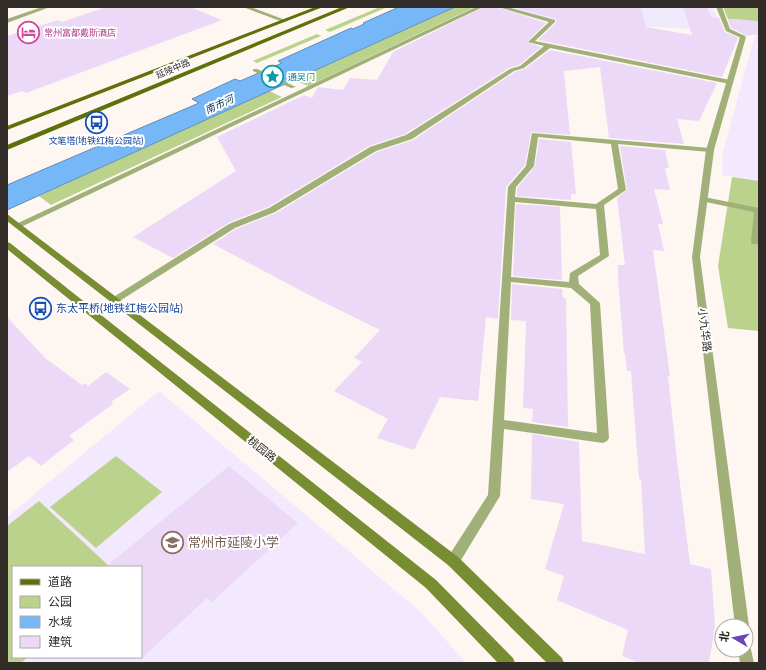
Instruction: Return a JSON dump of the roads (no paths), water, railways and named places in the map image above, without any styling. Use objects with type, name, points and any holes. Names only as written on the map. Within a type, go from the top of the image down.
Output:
[{"type":"main road","name":"延陵中路","points":[[7,128],[320,7]]},
{"type":"main road","name":"延陵中路","points":[[7,148],[347,7]]},
{"type":"main road","points":[[12,220],[453,560],[557,663]]},
{"type":"main road","name":"桃园路","points":[[7,245],[431,584],[508,663]]},
{"type":"street","points":[[7,21],[47,7]]},
{"type":"street","points":[[246,7],[285,21]]},
{"type":"street","points":[[12,220],[480,7]]},
{"type":"street","points":[[501,7],[553,21],[531,42],[730,82]]},
{"type":"street","name":"小九华路","points":[[719,7],[728,30],[743,37],[710,150],[696,257],[741,618]]},
{"type":"street","points":[[115,300],[232,226],[272,210],[373,149],[409,137],[512,70],[522,67],[548,46]]},
{"type":"street","points":[[255,70],[293,87]]},
{"type":"street","points":[[453,560],[494,496],[512,186],[530,166],[535,135],[710,150]]},
{"type":"street","points":[[574,285],[573,275],[605,256],[600,204],[622,190],[614,142]]},
{"type":"street","points":[[511,199],[600,207]]},
{"type":"street","points":[[704,199],[758,210],[755,242]]},
{"type":"street","points":[[498,424],[603,438],[595,303],[574,285],[506,279]]},
{"type":"water","name":"南市河","points":[[399,7],[455,7],[7,210],[7,185],[199,103],[192,99],[235,79],[240,81],[282,63],[278,61],[351,28],[353,29]]},
{"type":"place","name":"常州富都戴斯酒店","points":[[29,33]]},
{"type":"place","name":"通吴门","points":[[272,77]]},
{"type":"place","name":"文笔塔(地铁红梅公园站)","points":[[96,122]]},
{"type":"place","name":"东太平桥(地铁红梅公园站)","points":[[40,308]]},
{"type":"place","name":"常州市延陵小学","points":[[173,542]]}]
